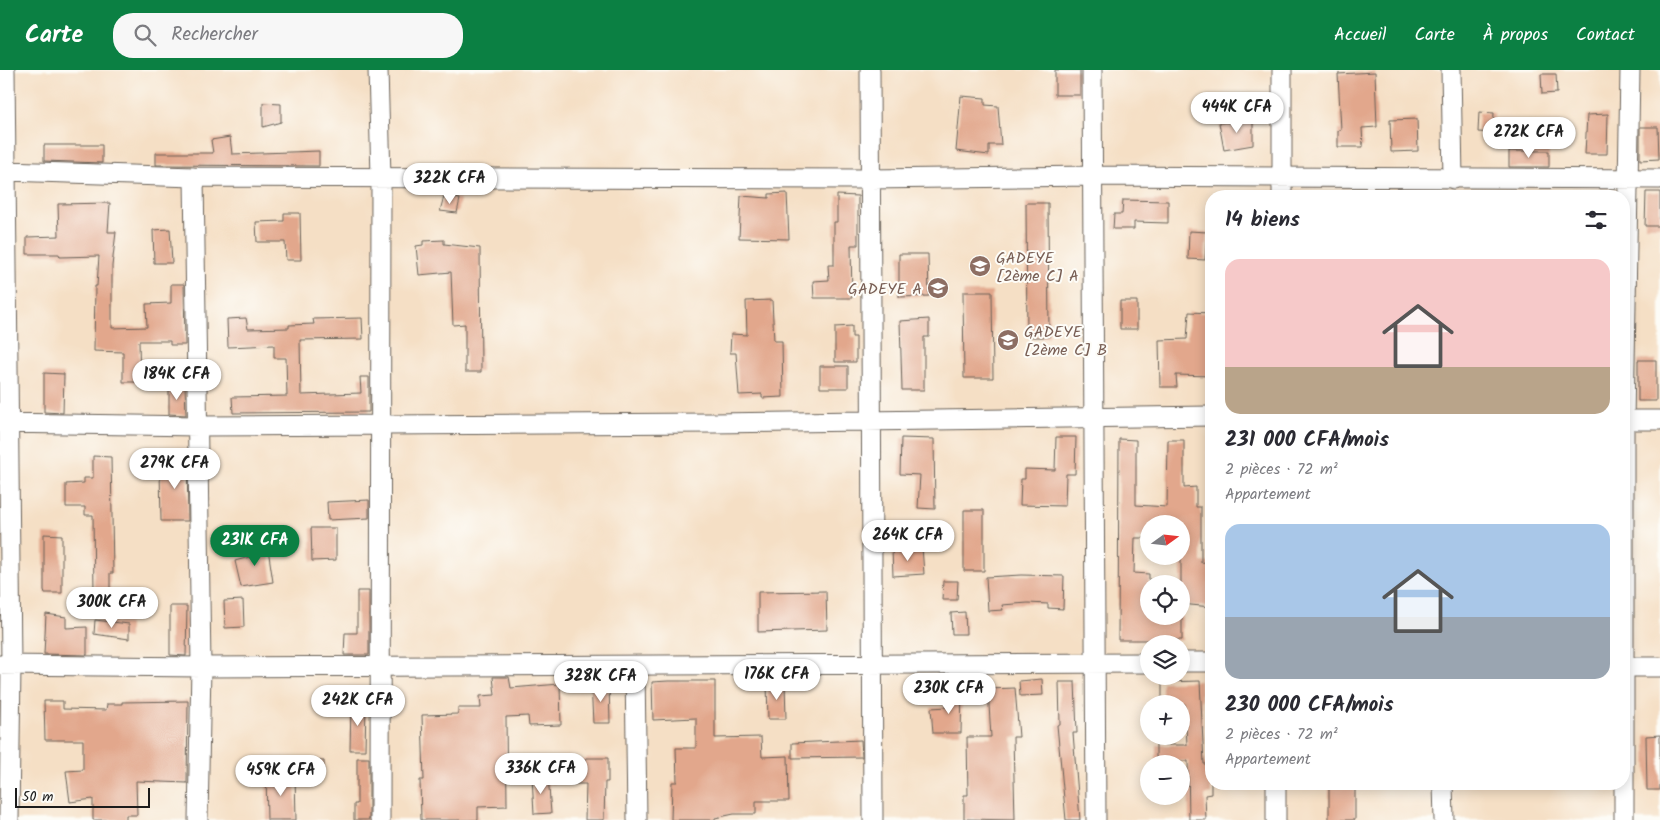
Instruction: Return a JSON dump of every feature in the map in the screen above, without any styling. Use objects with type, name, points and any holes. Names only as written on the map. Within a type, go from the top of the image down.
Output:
[{"type":"street","points":[[5,70],[4,423],[9,820]]},
{"type":"street","points":[[378,70],[381,177],[379,425],[380,820]]},
{"type":"street","points":[[870,70],[873,820]]},
{"type":"street","points":[[1092,70],[1096,820]]},
{"type":"street","points":[[1282,70],[1282,190]]},
{"type":"street","points":[[1451,70],[1453,179]]},
{"type":"street","points":[[1629,190],[1630,70]]},
{"type":"street","points":[[6,171],[194,177],[870,179],[1093,176],[1660,180]]},
{"type":"street","points":[[194,177],[201,667],[198,820]]},
{"type":"street","points":[[4,423],[198,426],[379,425],[1205,416]]},
{"type":"street","points":[[1630,420],[1660,420]]},
{"type":"street","points":[[6,665],[201,667],[379,665],[635,666],[1140,662]]},
{"type":"street","points":[[1190,662],[1205,662]]},
{"type":"street","points":[[635,666],[636,820]]},
{"type":"street","points":[[1630,666],[1660,667]]},
{"type":"street","points":[[1276,790],[1276,820]]},
{"type":"street","points":[[1443,790],[1444,820]]},
{"type":"street","points":[[1624,790],[1624,820]]},
{"type":"building","points":[[1055,70],[1080,70],[1080,95],[1055,95]]},
{"type":"building","points":[[1375,72],[1377,127],[1362,128],[1363,147],[1338,147],[1338,130],[1341,130],[1338,74]]},
{"type":"building","points":[[1541,74],[1556,74],[1557,93],[1542,94]]},
{"type":"building","points":[[961,96],[985,98],[985,105],[998,106],[1001,145],[989,145],[989,155],[956,151]]},
{"type":"building","points":[[263,103],[281,104],[281,122],[263,127]]},
{"type":"building","points":[[1479,112],[1494,113],[1493,133],[1478,132]]},
{"type":"building","points":[[1608,114],[1607,154],[1585,154],[1587,115]]},
{"type":"building","points":[[1417,119],[1418,151],[1391,152],[1390,120]]},
{"type":"building","points":[[1253,120],[1253,145],[1224,150],[1219,123]]},
{"type":"building","points":[[1640,127],[1658,127],[1659,159],[1640,160]]},
{"type":"building","points":[[230,137],[232,154],[319,151],[319,166],[156,165],[156,153],[213,153],[211,140]]},
{"type":"building","points":[[44,145],[102,145],[102,163],[44,161]]},
{"type":"building","points":[[1509,151],[1549,151],[1549,167],[1509,167]]},
{"type":"building","points":[[1646,192],[1660,192],[1660,226],[1645,226]]},
{"type":"building","points":[[787,193],[789,239],[739,238],[741,196],[769,198],[769,194]]},
{"type":"building","points":[[837,195],[858,196],[858,245],[851,245],[852,298],[814,298],[813,281],[829,280],[828,265],[834,265],[834,222],[837,222]]},
{"type":"building","points":[[444,196],[460,199],[457,213],[440,211]]},
{"type":"building","points":[[1123,200],[1168,201],[1168,223],[1134,222],[1134,229],[1113,229],[1114,214],[1122,214]]},
{"type":"building","points":[[110,203],[108,232],[116,232],[112,266],[112,328],[147,327],[146,304],[171,303],[171,284],[184,284],[185,345],[170,345],[170,341],[139,341],[140,382],[123,382],[123,352],[94,351],[95,286],[97,286],[99,256],[60,257],[59,254],[27,254],[27,237],[59,236],[58,204]]},
{"type":"building","points":[[1026,203],[1048,203],[1049,337],[1027,337]]},
{"type":"building","points":[[284,213],[300,213],[301,260],[286,260],[285,242],[257,242],[256,222],[284,221]]},
{"type":"building","points":[[170,229],[172,263],[154,263],[153,230]]},
{"type":"building","points":[[1189,231],[1205,232],[1205,260],[1188,259]]},
{"type":"building","points":[[444,240],[444,244],[480,248],[481,372],[465,372],[465,324],[453,325],[451,272],[419,275],[416,246],[423,245],[423,241]]},
{"type":"building","points":[[899,254],[928,254],[929,296],[899,297]]},
{"type":"building","points":[[963,292],[992,292],[993,378],[964,378]]},
{"type":"building","points":[[772,300],[774,341],[782,341],[783,397],[762,398],[762,394],[739,395],[736,353],[730,353],[731,334],[747,335],[746,301]]},
{"type":"building","points":[[1120,301],[1137,301],[1137,329],[1120,329]]},
{"type":"building","points":[[1189,312],[1205,313],[1205,376],[1176,375],[1177,387],[1160,387],[1159,340],[1187,339]]},
{"type":"building","points":[[246,318],[248,329],[289,328],[289,325],[314,324],[313,319],[362,318],[363,339],[300,340],[301,395],[361,393],[360,377],[369,377],[369,412],[233,413],[232,397],[287,396],[286,358],[274,358],[274,345],[228,347],[227,319]]},
{"type":"building","points":[[929,319],[929,337],[924,337],[924,390],[902,390],[900,321]]},
{"type":"building","points":[[852,326],[852,337],[856,337],[856,362],[835,362],[835,327]]},
{"type":"building","points":[[1638,360],[1656,360],[1656,401],[1638,401]]},
{"type":"building","points":[[820,366],[848,366],[848,388],[820,388]]},
{"type":"building","points":[[44,373],[64,374],[63,413],[44,412]]},
{"type":"building","points":[[169,387],[185,387],[186,415],[169,414]]},
{"type":"building","points":[[1056,437],[1076,437],[1075,474],[1066,474],[1065,506],[1020,505],[1021,479],[1025,479],[1025,469],[1055,470]]},
{"type":"building","points":[[901,438],[934,439],[935,509],[918,508],[920,475],[900,474]]},
{"type":"building","points":[[1119,439],[1136,440],[1136,505],[1167,507],[1168,440],[1184,440],[1184,488],[1196,487],[1196,507],[1201,507],[1201,562],[1205,562],[1205,606],[1190,605],[1190,575],[1181,575],[1181,565],[1190,565],[1190,515],[1140,515],[1140,538],[1135,538],[1134,573],[1149,575],[1140,575],[1140,625],[1182,625],[1182,635],[1140,635],[1140,640],[1118,640]]},
{"type":"building","points":[[171,454],[187,454],[188,521],[161,521],[160,470],[171,469]]},
{"type":"building","points":[[93,456],[111,457],[113,573],[110,573],[110,593],[94,593],[93,515],[85,515],[85,507],[66,507],[66,484],[84,483],[84,478],[93,478]]},
{"type":"building","points":[[369,500],[369,518],[328,520],[327,502]]},
{"type":"building","points":[[964,510],[984,510],[984,571],[964,571]]},
{"type":"building","points":[[311,528],[336,528],[336,560],[312,561]]},
{"type":"building","points":[[44,534],[62,535],[62,593],[45,593],[44,590]]},
{"type":"building","points":[[267,542],[273,582],[241,587],[235,561],[253,556],[251,544]]},
{"type":"building","points":[[922,547],[924,574],[893,576],[892,549]]},
{"type":"building","points":[[1021,575],[1064,576],[1063,609],[1048,608],[1048,604],[1028,603],[1002,605],[1003,610],[988,611],[986,577]]},
{"type":"building","points":[[943,581],[958,581],[957,600],[942,600]]},
{"type":"building","points":[[357,591],[369,591],[369,655],[344,655],[345,633],[357,633]]},
{"type":"building","points":[[826,591],[827,630],[758,632],[758,592]]},
{"type":"building","points":[[243,600],[244,627],[225,628],[224,601]]},
{"type":"building","points":[[170,606],[187,606],[186,656],[170,655]]},
{"type":"building","points":[[965,612],[966,634],[952,634],[951,613]]},
{"type":"building","points":[[46,614],[66,617],[66,628],[87,627],[87,655],[44,654]]},
{"type":"building","points":[[95,620],[129,624],[129,639],[94,634]]},
{"type":"building","points":[[493,677],[509,677],[511,688],[560,684],[561,725],[529,726],[528,716],[506,717],[507,806],[478,807],[478,820],[421,820],[420,780],[424,780],[422,715],[458,714],[458,708],[481,708],[480,696],[495,695]]},
{"type":"building","points":[[1042,679],[1043,695],[1020,696],[1019,681]]},
{"type":"building","points":[[715,681],[715,738],[761,737],[762,757],[788,756],[789,801],[756,801],[756,814],[734,814],[715,818],[715,820],[671,820],[672,782],[677,782],[676,748],[696,748],[696,718],[653,720],[652,682]]},
{"type":"building","points":[[1190,681],[1200,681],[1205,790],[1211,790],[1211,794],[1205,795],[1206,820],[1189,820],[1190,755],[1156,755],[1156,745],[1190,745],[1190,695],[1162,695],[1162,685],[1190,685]]},
{"type":"building","points":[[1059,682],[1075,682],[1077,733],[1073,733],[1080,820],[1066,820],[1057,725],[1060,724]]},
{"type":"building","points":[[591,683],[609,683],[610,723],[593,723]]},
{"type":"building","points":[[785,683],[786,719],[768,719],[767,684]]},
{"type":"building","points":[[1015,688],[1019,737],[1013,737],[1015,820],[964,819],[964,795],[968,795],[967,737],[991,737],[988,689]]},
{"type":"building","points":[[962,689],[961,733],[933,733],[931,708],[948,707],[947,691]]},
{"type":"building","points":[[44,701],[63,701],[63,709],[106,710],[107,704],[122,704],[122,702],[188,701],[187,783],[136,781],[137,815],[126,815],[126,820],[93,820],[93,799],[70,802],[66,771],[83,770],[83,740],[45,740]]},
{"type":"building","points":[[351,704],[366,704],[365,750],[350,750]]},
{"type":"building","points":[[1660,735],[1660,790],[1647,790],[1646,736]]},
{"type":"building","points":[[861,740],[862,757],[792,758],[792,743]]},
{"type":"building","points":[[357,758],[369,758],[369,820],[354,820],[354,804],[357,804]]},
{"type":"building","points":[[586,758],[608,758],[608,782],[605,782],[604,820],[585,820],[586,784],[550,784],[550,760],[586,760]]},
{"type":"building","points":[[281,760],[324,761],[324,768],[322,775],[280,769]]},
{"type":"building","points":[[266,773],[295,775],[296,820],[267,820]]},
{"type":"building","points":[[548,775],[551,813],[534,814],[532,776]]},
{"type":"building","points":[[1329,790],[1355,790],[1355,820],[1329,820]]},
{"type":"place","name":"GADEYE [2ème C] A","points":[[980,266]]},
{"type":"place","name":"GADEYE A","points":[[938,288]]},
{"type":"place","name":"GADEYE [2ème C] B","points":[[1008,340]]}]
